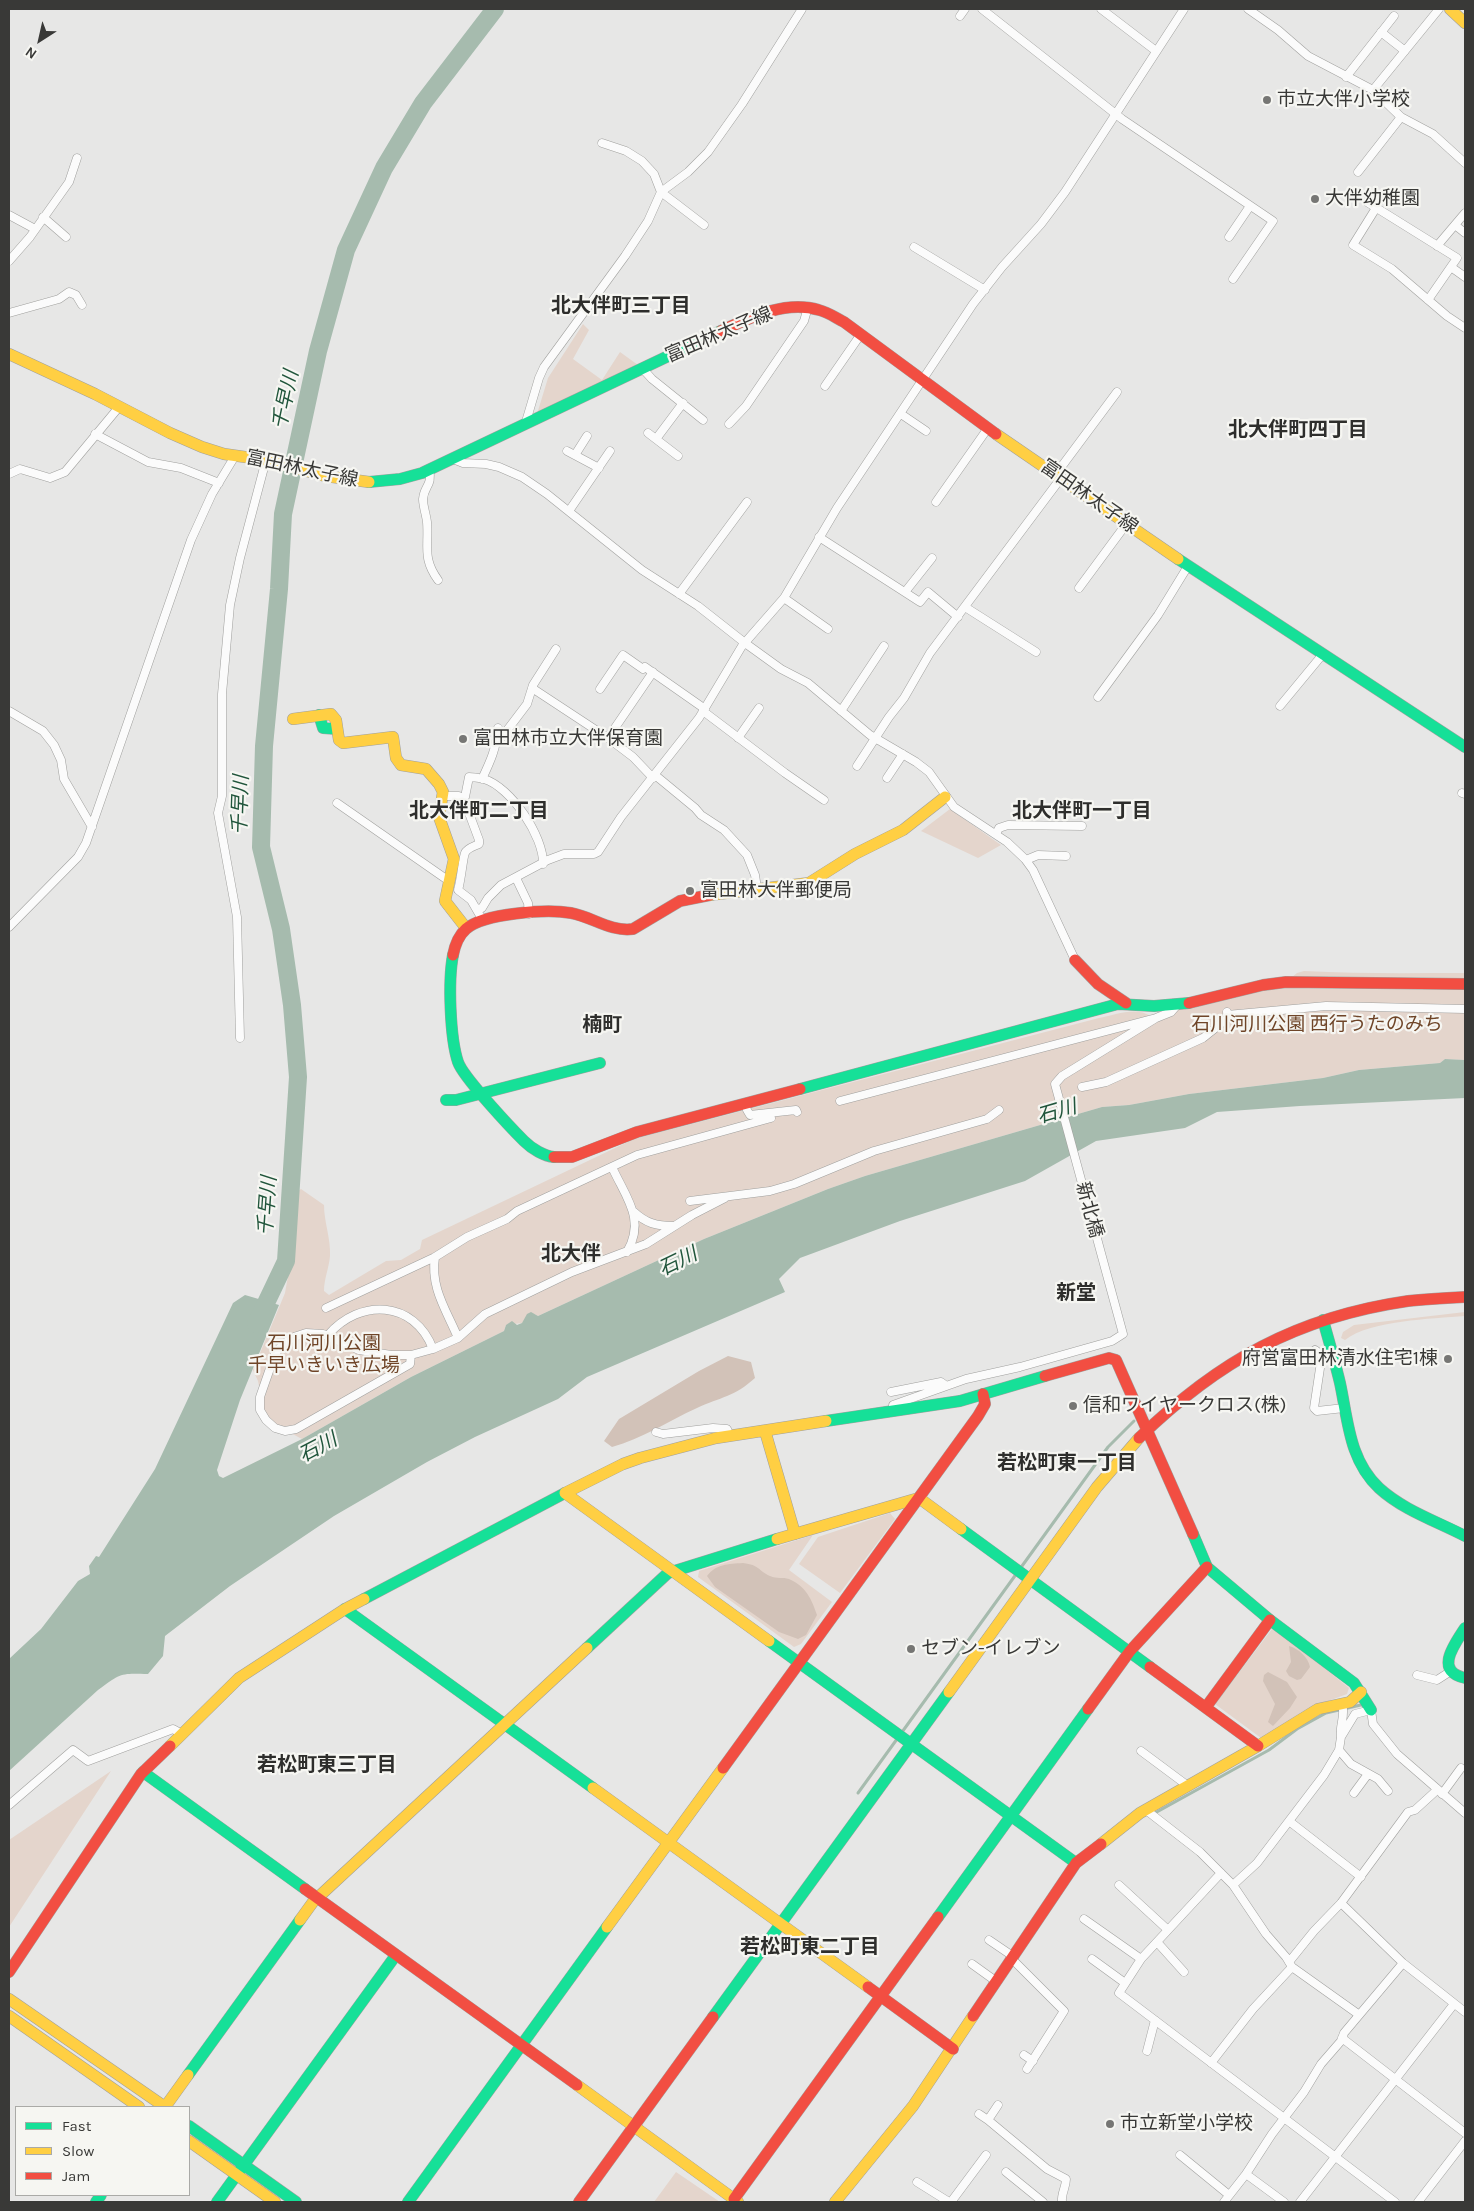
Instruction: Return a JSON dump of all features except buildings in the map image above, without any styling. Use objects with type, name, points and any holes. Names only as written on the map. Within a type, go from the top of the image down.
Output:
[{"type":"street","points":[[525,425],[541,372],[625,256],[648,221],[662,192],[688,172],[708,152],[742,104],[802,9]]},
{"type":"street","points":[[982,9],[1116,113],[1273,221],[1233,279]]},
{"type":"street","points":[[1101,9],[1156,51]]},
{"type":"street","points":[[1184,9],[1046,218],[1002,267],[973,304],[819,537],[784,598],[745,643],[704,710],[654,777],[621,817],[598,852],[594,854],[564,854],[495,890],[480,914],[466,928],[454,945],[450,964],[455,1047],[458,1064],[482,1094],[532,1148],[552,1157],[572,1157],[637,1132],[1126,1003],[1154,1006],[1178,1004],[1286,982],[1465,984]]},
{"type":"street","points":[[1248,9],[1278,30],[1308,56],[1373,90],[1401,116],[1433,134],[1465,163]]},
{"type":"street","points":[[1373,90],[1440,9]]},
{"type":"street","points":[[1450,9],[1465,23]]},
{"type":"street","points":[[1346,77],[1394,16]]},
{"type":"street","points":[[1381,32],[1405,51]]},
{"type":"street","points":[[1358,172],[1401,116]]},
{"type":"street","points":[[602,143],[626,151],[642,162],[654,174],[662,192],[704,225]]},
{"type":"street","points":[[9,261],[35,230],[69,182],[77,158]]},
{"type":"street","points":[[1367,202],[1457,258],[1428,300]]},
{"type":"street","points":[[1229,237],[1250,206]]},
{"type":"street","points":[[1376,208],[1353,245],[1392,269],[1465,328]]},
{"type":"street","points":[[1437,246],[1465,213]]},
{"type":"street","points":[[9,215],[35,230]]},
{"type":"street","points":[[43,217],[66,237]]},
{"type":"street","points":[[1455,225],[1465,233]]},
{"type":"street","points":[[914,247],[984,290]]},
{"type":"street","points":[[1451,267],[1465,277]]},
{"type":"street","points":[[9,313],[59,299],[69,292],[76,295],[82,305]]},
{"type":"street","name":"富田林太子線","points":[[9,354],[190,442],[218,452],[268,461],[320,476],[370,483],[400,479],[429,470],[642,368],[756,316],[786,307],[808,307],[837,317],[988,428],[1188,566],[1465,748]]},
{"type":"street","points":[[729,424],[746,406],[804,321],[808,307]]},
{"type":"street","points":[[826,386],[861,334]]},
{"type":"street","points":[[642,368],[652,379],[703,420]]},
{"type":"street","points":[[857,766],[904,698],[930,653],[958,617],[1117,392]]},
{"type":"street","points":[[656,439],[683,403]]},
{"type":"street","points":[[9,474],[20,470],[50,478],[65,472],[119,407]]},
{"type":"street","points":[[901,414],[926,431]]},
{"type":"street","points":[[936,502],[988,428]]},
{"type":"street","points":[[648,433],[678,456]]},
{"type":"street","points":[[95,434],[148,462],[181,468],[219,483]]},
{"type":"street","points":[[575,455],[587,436]]},
{"type":"street","points":[[567,450],[599,468]]},
{"type":"street","points":[[569,511],[610,451]]},
{"type":"street","points":[[9,927],[78,857],[92,826],[191,540],[219,483],[235,456]]},
{"type":"street","points":[[452,459],[463,463],[486,464],[531,482],[642,570],[698,606],[745,643],[781,668],[808,683],[875,738],[929,772],[945,797],[962,813],[996,834],[1026,860],[1033,870],[1075,960],[1085,974],[1126,1003]]},
{"type":"street","points":[[240,1038],[237,918],[218,814],[222,796],[222,694],[230,605],[240,558],[268,461]]},
{"type":"street","points":[[429,470],[432,480],[423,498],[427,521],[426,551],[427,562],[438,580]]},
{"type":"street","points":[[679,594],[747,502]]},
{"type":"street","points":[[1078,588],[1127,523]]},
{"type":"street","points":[[819,537],[920,602],[928,592],[958,617]]},
{"type":"street","points":[[905,592],[932,558]]},
{"type":"street","points":[[1098,697],[1153,622],[1188,566]]},
{"type":"street","points":[[784,598],[828,629]]},
{"type":"street","points":[[965,607],[1036,652]]},
{"type":"street","points":[[841,711],[884,646]]},
{"type":"street","points":[[497,740],[502,737],[527,704],[532,688],[556,649]]},
{"type":"street","points":[[1280,706],[1323,654]]},
{"type":"street","points":[[600,689],[623,655],[643,669],[645,667],[653,672],[738,738],[824,800]]},
{"type":"street","points":[[608,738],[653,672]]},
{"type":"street","points":[[532,688],[608,738],[633,757],[654,777],[695,808],[701,816],[724,830],[747,855],[755,876],[757,888]]},
{"type":"street","points":[[738,738],[760,708]]},
{"type":"street","points":[[9,711],[42,731],[54,744],[61,760],[64,779],[92,826]]},
{"type":"street","points":[[293,719],[331,714],[336,720],[339,740],[343,743],[393,737],[396,758],[401,765],[426,769],[442,788],[444,796],[438,810],[454,859],[445,901],[466,928]]},
{"type":"street","points":[[482,779],[490,765],[497,740],[498,728]]},
{"type":"street","points":[[887,778],[902,754]]},
{"type":"street","points":[[462,800],[465,798],[469,777],[482,779],[497,787],[522,809],[529,820],[543,855],[543,864]]},
{"type":"street","points":[[444,796],[459,796],[466,804],[479,844],[467,850],[464,854],[458,890],[471,900],[480,914]]},
{"type":"street","points":[[480,914],[571,913],[615,929],[633,930],[680,901],[690,898],[757,888],[809,883],[855,854],[903,830],[945,797]]},
{"type":"street","points":[[337,803],[449,881]]},
{"type":"street","points":[[996,834],[999,828],[1008,825],[1082,826]]},
{"type":"street","points":[[1026,860],[1038,855],[1066,856]]},
{"type":"street","points":[[516,878],[528,904],[529,914]]},
{"type":"street","points":[[840,1101],[1156,1018],[1172,1012],[1178,1004]]},
{"type":"street","points":[[1082,1087],[1106,1082],[1203,1038],[1228,1018],[1227,1014],[1326,1006],[1465,1009]]},
{"type":"street","name":"新北橋","points":[[946,1385],[1112,1341],[1123,1334],[1056,1091],[1056,1084],[1062,1076],[1156,1018]]},
{"type":"street","points":[[446,1100],[451,1101],[482,1094],[600,1063]]},
{"type":"street","points":[[747,1110],[750,1115],[796,1110],[797,1112]]},
{"type":"street","points":[[690,1201],[770,1191],[794,1184],[874,1151],[987,1119],[999,1110]]},
{"type":"street","points":[[326,1308],[435,1257],[467,1237],[507,1219],[517,1211],[637,1155],[771,1118]]},
{"type":"street","points":[[612,1167],[636,1222],[635,1238],[627,1252]]},
{"type":"street","points":[[411,1356],[410,1364],[307,1423],[285,1431],[275,1428],[266,1420],[260,1410],[260,1397],[275,1354],[283,1344],[294,1337],[306,1333],[328,1335],[344,1344],[375,1354],[411,1356],[433,1349],[458,1338],[485,1314],[572,1272],[646,1244],[724,1198]]},
{"type":"street","points":[[632,1210],[649,1223],[660,1226],[675,1226]]},
{"type":"street","points":[[435,1257],[434,1274],[438,1293],[458,1338]]},
{"type":"street","points":[[579,2202],[1115,1462],[1147,1428],[1180,1398],[1237,1359],[1282,1335],[1323,1320],[1404,1300],[1465,1297]]},
{"type":"street","points":[[328,1335],[334,1328],[346,1320],[367,1310],[384,1308],[402,1312],[417,1324],[429,1338],[433,1349]]},
{"type":"street","points":[[1323,1320],[1337,1370],[1348,1436],[1354,1454],[1375,1484],[1394,1500],[1465,1536]]},
{"type":"street","points":[[1308,1356],[1315,1350],[1322,1356],[1314,1408],[1317,1411],[1344,1408]]},
{"type":"street","points":[[9,1972],[143,1772],[239,1678],[345,1609],[565,1493],[623,1464],[640,1458],[730,1436],[960,1401],[1113,1358],[1120,1366],[1208,1567],[1270,1620],[1354,1683],[1362,1692],[1370,1710],[1373,1724],[1384,1740],[1397,1754],[1465,1813]]},
{"type":"street","points":[[890,1392],[941,1382],[946,1385]]},
{"type":"street","points":[[894,1412],[893,1406],[946,1385]]},
{"type":"street","points":[[408,2202],[978,1416],[985,1404],[983,1394]]},
{"type":"street","points":[[656,1432],[663,1434],[713,1428],[727,1429],[730,1436]]},
{"type":"street","points":[[765,1430],[794,1534]]},
{"type":"street","points":[[565,1493],[1076,1863]]},
{"type":"street","points":[[165,2106],[317,1898],[668,1573],[689,1564],[918,1498]]},
{"type":"street","points":[[918,1498],[1258,1746]]},
{"type":"street","points":[[143,1772],[736,2201],[880,1996],[1130,1651],[1208,1567]]},
{"type":"street","points":[[345,1609],[952,2049]]},
{"type":"street","points":[[1206,1707],[1270,1620]]},
{"type":"street","points":[[1465,1628],[1450,1652],[1448,1666],[1458,1678],[1465,1678]]},
{"type":"street","points":[[1417,1675],[1437,1680],[1452,1672]]},
{"type":"street","points":[[835,2202],[912,2106],[997,1982],[1015,1961],[1076,1863],[1188,1786],[1318,1709],[1343,1707],[1362,1692]]},
{"type":"street","points":[[1233,1885],[1257,1863],[1324,1776],[1339,1750],[1343,1707]]},
{"type":"street","points":[[1341,1737],[1355,1714],[1370,1710]]},
{"type":"street","points":[[9,1805],[72,1750],[88,1761],[173,1729],[182,1734]]},
{"type":"street","points":[[1339,1750],[1351,1764],[1378,1779],[1388,1791]]},
{"type":"street","points":[[1141,1751],[1188,1786]]},
{"type":"street","points":[[1211,2063],[1253,2009],[1291,1965],[1314,1931],[1341,1903],[1408,1812],[1415,1810],[1440,1792],[1461,1768]]},
{"type":"street","points":[[1354,1793],[1368,1774]]},
{"type":"street","points":[[1148,1812],[1200,1852],[1233,1885],[1269,1939],[1291,1965],[1358,2014]]},
{"type":"street","points":[[1289,1821],[1361,1877]]},
{"type":"street","points":[[1221,1873],[1141,1959],[1119,1993],[1395,2202]]},
{"type":"street","points":[[1119,1885],[1168,1930]]},
{"type":"street","points":[[1341,1903],[1403,1963],[1465,2012]]},
{"type":"street","points":[[1084,1919],[1141,1959]]},
{"type":"street","points":[[989,1940],[1015,1961],[1064,2011],[1027,2069]]},
{"type":"street","points":[[1157,1942],[1184,1972]]},
{"type":"street","points":[[217,2202],[396,1955]]},
{"type":"street","points":[[1092,1959],[1125,1983]]},
{"type":"street","points":[[1224,2202],[1246,2174],[1358,2014],[1403,1963]]},
{"type":"street","points":[[972,1964],[997,1982]]},
{"type":"street","points":[[9,1999],[163,2106]]},
{"type":"street","points":[[1300,2202],[1454,2004]]},
{"type":"street","points":[[9,2016],[138,2106]]},
{"type":"street","points":[[1146,2051],[1154,2020]]},
{"type":"street","points":[[1150,2036],[1158,2041]]},
{"type":"street","points":[[1342,2038],[1465,2133]]},
{"type":"street","points":[[1024,2055],[1033,2061]]},
{"type":"street","points":[[988,2120],[998,2105]]},
{"type":"street","points":[[979,2114],[988,2120],[1044,2172],[1066,2179],[1066,2185],[1061,2196],[1062,2202]]},
{"type":"street","points":[[190,2127],[296,2202]]},
{"type":"street","points":[[1418,2202],[1465,2141]]},
{"type":"street","points":[[190,2142],[275,2202]]},
{"type":"street","points":[[917,2182],[950,2202],[986,2155]]},
{"type":"street","points":[[1180,2155],[1229,2195]]},
{"type":"street","points":[[1006,2172],[1043,2202]]},
{"type":"street","points":[[1246,2174],[1284,2202]]},
{"type":"green space","points":[[583,324],[589,330],[573,359],[602,380],[620,352],[638,365],[537,414],[548,378]]},
{"type":"green space","points":[[950,809],[1001,845],[978,858],[921,831]]},
{"type":"green space","name":"石川河川公園 千早いきいき広場","points":[[1304,971],[1465,973],[1465,1060],[1445,1059],[1440,1063],[1359,1070],[1323,1078],[1189,1094],[1129,1105],[1102,1107],[865,1176],[704,1239],[538,1316],[534,1314],[522,1323],[506,1325],[504,1331],[411,1377],[302,1439],[266,1420],[258,1381],[253,1370],[285,1293],[295,1237],[298,1191],[301,1189],[324,1205],[330,1250],[324,1291],[329,1295],[386,1261],[401,1260],[420,1249],[422,1240],[634,1139],[1118,1013],[1132,1011],[1145,1013],[1150,1016],[1286,982],[1297,973]]},
{"type":"green space","points":[[1465,1312],[1465,1316],[1385,1324],[1356,1333],[1345,1340],[1341,1338],[1343,1332],[1354,1325]]},
{"type":"green space","points":[[890,1513],[895,1519],[840,1593],[799,1564],[818,1537]]},
{"type":"green space","points":[[813,1535],[789,1570],[832,1602],[801,1644],[794,1647],[698,1577],[699,1571]]},
{"type":"green space","points":[[1272,1629],[1277,1630],[1349,1688],[1347,1694],[1307,1709],[1261,1738],[1215,1704]]},
{"type":"green space","points":[[111,1771],[9,1927],[9,1840]]},
{"type":"green space","points":[[676,2172],[720,2202],[654,2202]]},
{"type":"shaded area","points":[[728,1356],[751,1362],[755,1378],[734,1393],[697,1408],[623,1444],[612,1447],[604,1441],[619,1419],[699,1371]]},
{"type":"shaded area","points":[[743,1563],[756,1566],[773,1577],[789,1579],[800,1585],[810,1599],[817,1615],[806,1635],[798,1639],[779,1632],[715,1587],[707,1576],[718,1567],[727,1564]]},
{"type":"shaded area","points":[[1289,1646],[1302,1654],[1309,1663],[1310,1667],[1301,1679],[1297,1680],[1289,1676],[1286,1671],[1291,1662]]},
{"type":"shaded area","points":[[1268,1672],[1287,1682],[1297,1697],[1290,1708],[1273,1726],[1268,1722],[1275,1704],[1263,1681],[1264,1675]]},
{"type":"water","name":"石川","points":[[1445,1059],[1465,1060],[1465,1098],[1217,1112],[1185,1128],[1096,1141],[1025,1181],[900,1221],[800,1258],[779,1279],[785,1292],[587,1377],[558,1399],[475,1437],[427,1462],[334,1516],[230,1586],[165,1636],[163,1656],[148,1674],[126,1674],[112,1680],[98,1690],[9,1771],[9,1659],[41,1629],[78,1581],[90,1574],[89,1566],[96,1556],[99,1557],[155,1469],[233,1303],[245,1295],[279,1305],[240,1400],[217,1470],[219,1476],[223,1478],[302,1439],[411,1377],[504,1331],[506,1325],[512,1321],[517,1325],[522,1323],[527,1314],[531,1312],[538,1316],[704,1239],[865,1176],[1102,1107],[1129,1105],[1189,1094],[1323,1078],[1359,1070],[1440,1063]]},
{"type":"waterway","name":"千早川","points":[[256,1324],[286,1261],[298,1077],[292,1005],[281,929],[261,847],[264,746],[279,589],[283,514],[318,351],[346,250],[384,168],[423,103],[495,9]]},
{"type":"waterway","points":[[858,1793],[1108,1447],[1134,1421]]},
{"type":"waterway","points":[[1155,1813],[1269,1750],[1297,1729],[1326,1713],[1365,1704]]},
{"type":"traffic: fast","points":[[369,482],[400,479],[422,473],[721,331]]},
{"type":"traffic: fast","points":[[1178,559],[1465,747]]},
{"type":"traffic: fast","points":[[319,715],[323,728],[337,729]]},
{"type":"traffic: fast","points":[[453,955],[451,966],[451,1009],[453,1039],[458,1062],[478,1090],[524,1141],[538,1152],[554,1157]]},
{"type":"traffic: fast","points":[[800,1089],[1118,1004],[1154,1006],[1189,1003]]},
{"type":"traffic: fast","points":[[446,1100],[456,1100],[600,1063]]},
{"type":"traffic: fast","points":[[1323,1320],[1340,1383],[1351,1439],[1361,1465],[1379,1488],[1398,1503],[1465,1536]]},
{"type":"traffic: fast","points":[[826,1421],[960,1401],[1045,1376]]},
{"type":"traffic: fast","points":[[364,1599],[565,1493]]},
{"type":"traffic: fast","points":[[961,1529],[1150,1667]]},
{"type":"traffic: fast","points":[[1193,1534],[1207,1567],[1270,1620],[1354,1683],[1371,1710]]},
{"type":"traffic: fast","points":[[587,1648],[668,1573],[777,1539]]},
{"type":"traffic: fast","points":[[345,1609],[593,1788]]},
{"type":"traffic: fast","points":[[1465,1628],[1452,1649],[1448,1664],[1450,1670],[1456,1675],[1465,1678]]},
{"type":"traffic: fast","points":[[769,1641],[1076,1863]]},
{"type":"traffic: fast","points":[[713,2017],[949,1692]]},
{"type":"traffic: fast","points":[[938,1917],[1088,1709]]},
{"type":"traffic: fast","points":[[143,1772],[305,1889]]},
{"type":"traffic: fast","points":[[188,2075],[300,1920]]},
{"type":"traffic: fast","points":[[408,2202],[607,1927]]},
{"type":"traffic: fast","points":[[217,2202],[396,1955]]},
{"type":"traffic: fast","points":[[190,2127],[296,2202]]},
{"type":"traffic: fast","points":[[96,2202],[100,2196]]},
{"type":"traffic: slow","points":[[1450,9],[1465,23]]},
{"type":"traffic: slow","points":[[9,354],[202,447],[224,454],[266,460],[325,476],[369,482]]},
{"type":"traffic: slow","points":[[996,434],[1178,559]]},
{"type":"traffic: slow","points":[[293,719],[331,714],[336,720],[339,740],[343,743],[393,737],[396,758],[401,765],[426,769],[439,784],[443,792],[439,817],[454,859],[445,901],[466,928]]},
{"type":"traffic: slow","points":[[710,895],[809,883],[855,854],[903,830],[945,797]]},
{"type":"traffic: slow","points":[[565,1493],[623,1464],[640,1458],[716,1438],[826,1421]]},
{"type":"traffic: slow","points":[[765,1431],[795,1534]]},
{"type":"traffic: slow","points":[[949,1692],[1097,1487],[1139,1438]]},
{"type":"traffic: slow","points":[[565,1493],[769,1641]]},
{"type":"traffic: slow","points":[[777,1539],[919,1498],[961,1529]]},
{"type":"traffic: slow","points":[[170,1746],[239,1678],[345,1609],[364,1599]]},
{"type":"traffic: slow","points":[[300,1920],[313,1902],[587,1648]]},
{"type":"traffic: slow","points":[[1101,1844],[1140,1813],[1258,1746],[1318,1709],[1350,1702],[1361,1692]]},
{"type":"traffic: slow","points":[[607,1927],[723,1768]]},
{"type":"traffic: slow","points":[[593,1788],[868,1987]]},
{"type":"traffic: slow","points":[[9,1999],[164,2106]]},
{"type":"traffic: slow","points":[[9,2016],[138,2106]]},
{"type":"traffic: slow","points":[[835,2202],[913,2106],[973,2016]]},
{"type":"traffic: slow","points":[[166,2106],[188,2075]]},
{"type":"traffic: slow","points":[[577,2085],[738,2202]]},
{"type":"traffic: slow","points":[[190,2142],[275,2202]]},
{"type":"traffic: jam","points":[[721,331],[744,320],[781,309],[807,307],[822,311],[844,322],[996,434]]},
{"type":"traffic: jam","points":[[453,955],[457,941],[466,929],[487,919],[532,912],[560,912],[579,915],[617,928],[633,929],[680,901],[710,895]]},
{"type":"traffic: jam","points":[[1075,960],[1098,984],[1126,1003]]},
{"type":"traffic: jam","points":[[1189,1003],[1263,985],[1286,982],[1465,984]]},
{"type":"traffic: jam","points":[[554,1157],[572,1157],[637,1132],[800,1089]]},
{"type":"traffic: jam","points":[[1139,1438],[1199,1386],[1261,1347],[1295,1331],[1330,1318],[1368,1308],[1408,1301],[1465,1297]]},
{"type":"traffic: jam","points":[[1045,1376],[1109,1358],[1116,1360],[1193,1534]]},
{"type":"traffic: jam","points":[[723,1768],[978,1416],[985,1404],[983,1394]]},
{"type":"traffic: jam","points":[[1088,1709],[1130,1651],[1207,1567]]},
{"type":"traffic: jam","points":[[1206,1707],[1270,1620]]},
{"type":"traffic: jam","points":[[1150,1667],[1258,1746]]},
{"type":"traffic: jam","points":[[9,1972],[141,1774],[170,1746]]},
{"type":"traffic: jam","points":[[973,2016],[1076,1863],[1101,1844]]},
{"type":"traffic: jam","points":[[305,1889],[577,2085]]},
{"type":"traffic: jam","points":[[734,2199],[938,1917]]},
{"type":"traffic: jam","points":[[868,1987],[953,2049]]},
{"type":"traffic: jam","points":[[579,2202],[713,2017]]},
{"type":"place","name":"市立大伴小学校","points":[[1267,100]]},
{"type":"place","name":"大伴幼稚園","points":[[1315,199]]},
{"type":"place","name":"富田林市立大伴保育園","points":[[463,739]]},
{"type":"place","name":"富田林大伴郵便局","points":[[690,891]]},
{"type":"place","name":"府営富田林清水住宅1棟","points":[[1448,1359]]},
{"type":"place","name":"信和ワイヤークロス(株)","points":[[1073,1406]]},
{"type":"place","name":"セブン-イレブン","points":[[911,1649]]},
{"type":"place","name":"市立新堂小学校","points":[[1110,2124]]},
{"type":"district","name":"北大伴町三丁目","points":[[621,306]]},
{"type":"district","name":"北大伴町四丁目","points":[[1298,430]]},
{"type":"district","name":"北大伴町二丁目","points":[[479,811]]},
{"type":"district","name":"北大伴町一丁目","points":[[1082,811]]},
{"type":"district","name":"楠町","points":[[602,1025]]},
{"type":"district","name":"北大伴","points":[[571,1254]]},
{"type":"district","name":"新堂","points":[[1076,1293]]},
{"type":"district","name":"若松町東一丁目","points":[[1067,1463]]},
{"type":"district","name":"若松町東三丁目","points":[[327,1765]]},
{"type":"district","name":"若松町東二丁目","points":[[810,1947]]},
{"type":"park label","name":"石川河川公園 西行うたのみち","points":[[1317,1025]]}]
